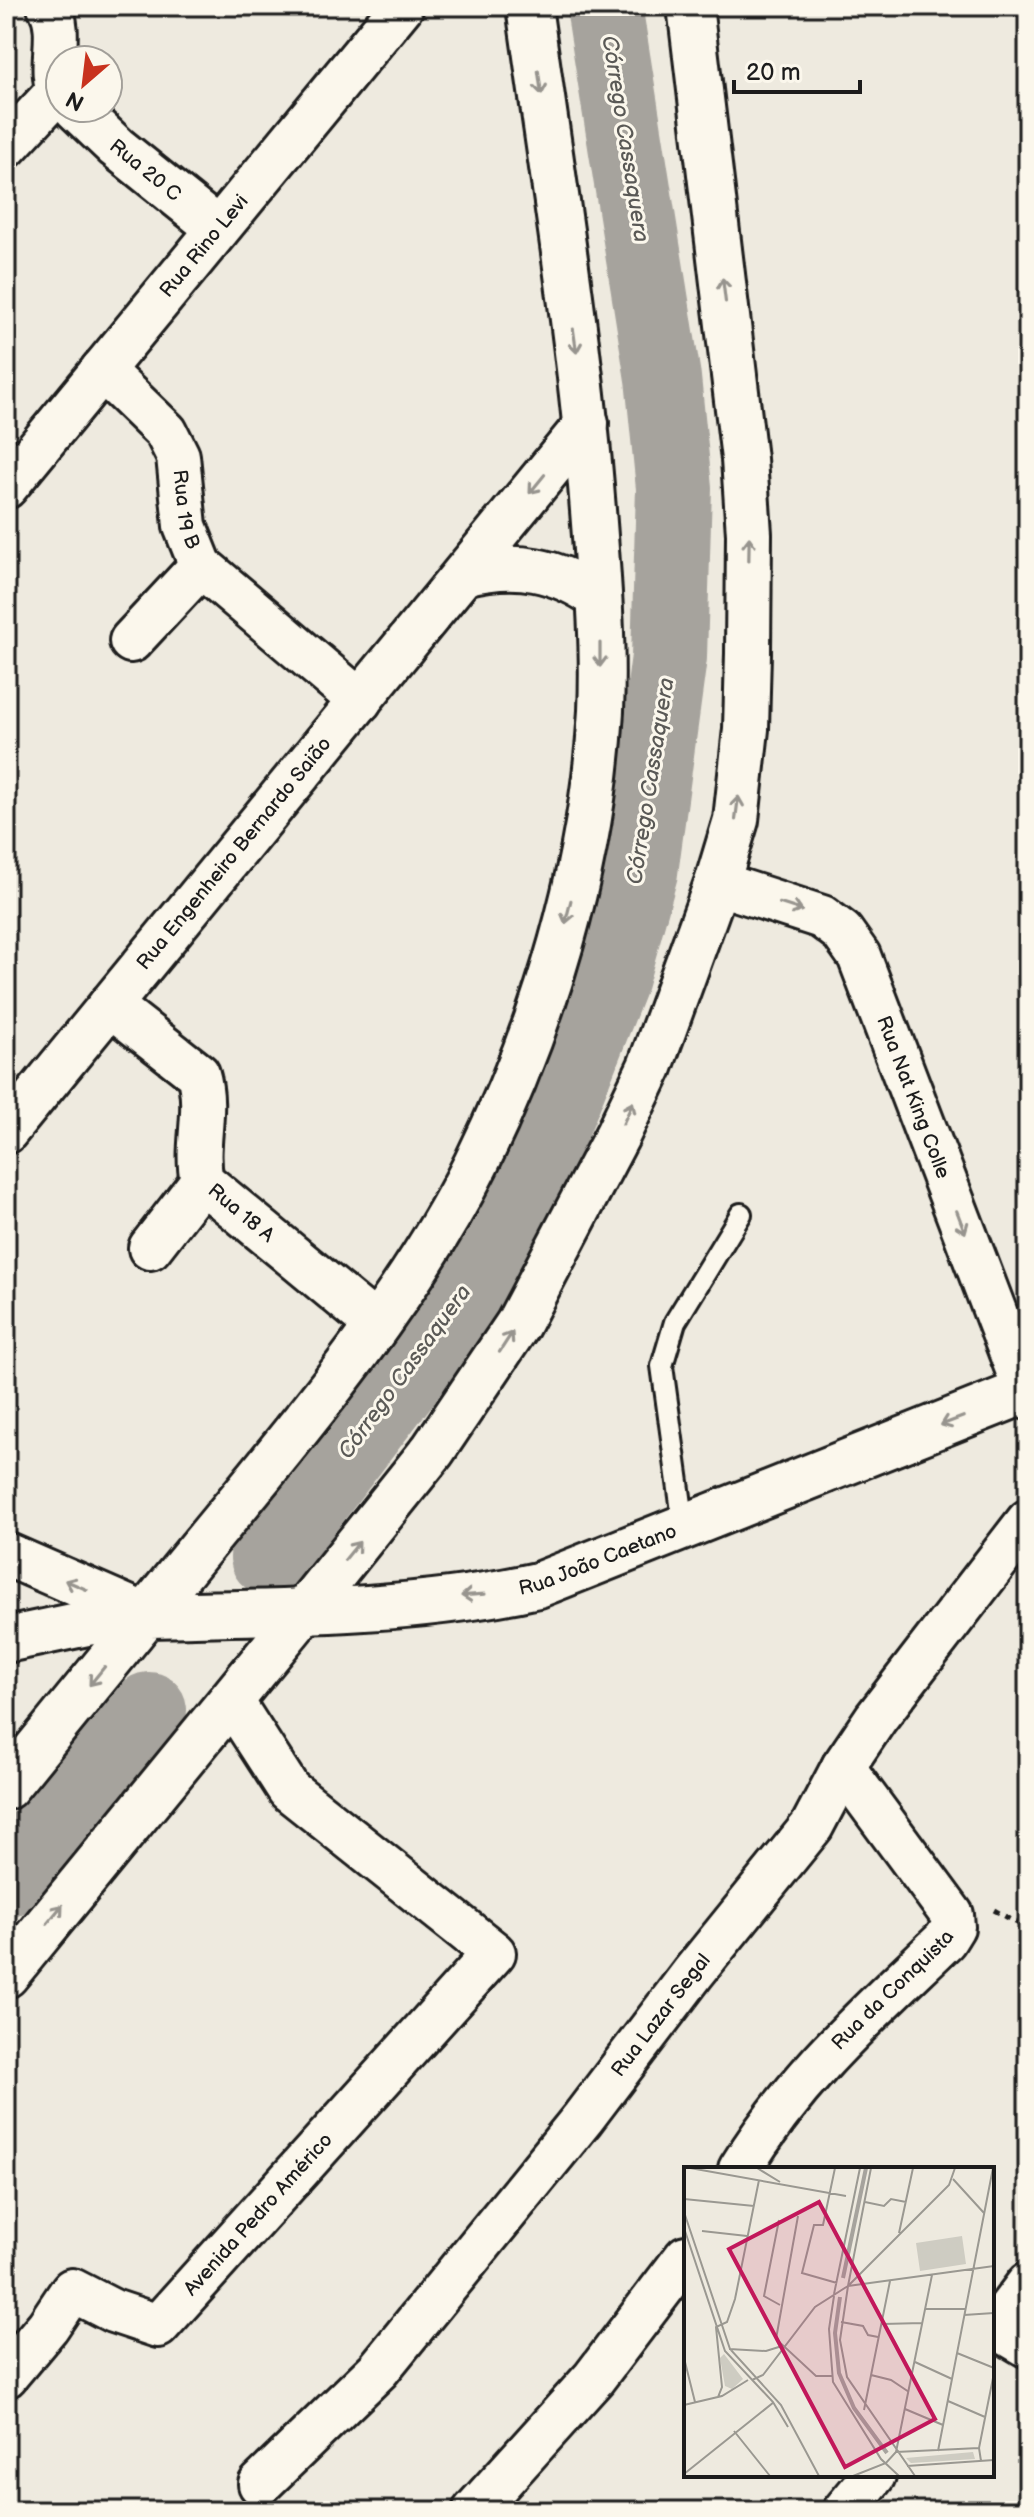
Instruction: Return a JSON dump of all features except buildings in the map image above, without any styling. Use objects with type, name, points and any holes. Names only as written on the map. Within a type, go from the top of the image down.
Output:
[{"type":"street","points":[[49,6],[56,18],[59,44]]},
{"type":"street","name":"Rua Rino Levi","points":[[6,487],[402,6]]},
{"type":"street","points":[[6,1787],[375,1324],[425,1252],[475,1166],[509,1092],[550,983],[592,799],[601,710],[600,599],[587,423],[529,6]]},
{"type":"street","points":[[6,1975],[440,1440],[518,1324],[650,1067],[717,883],[736,820],[746,729],[749,534],[744,459],[690,6]]},
{"type":"street","points":[[6,147],[44,115]]},
{"type":"street","name":"Rua 20 C","points":[[92,124],[218,229]]},
{"type":"street","name":"Rua 19 B","points":[[102,370],[166,432],[178,456],[185,526],[201,566],[360,701]]},
{"type":"street","name":"Rua Engenheiro Bernardo Saião","points":[[10,1118],[110,1005],[587,423]]},
{"type":"street","points":[[131,641],[201,566]]},
{"type":"street","points":[[464,574],[491,567],[520,566],[549,571],[576,582],[600,599]]},
{"type":"street","name":"Rua Nat King Colle","points":[[717,883],[822,917],[842,932],[859,956],[1027,1394]]},
{"type":"street","name":"Rua 18 A","points":[[110,1005],[198,1074],[205,1111],[198,1164],[202,1181],[375,1324]]},
{"type":"street","points":[[150,1248],[202,1181]]},
{"type":"street","name":"Rua João Caetano","points":[[6,1640],[92,1622],[146,1615],[303,1612],[500,1593],[538,1585],[1027,1394]]},
{"type":"street","name":"Rua Lazar Segal","points":[[260,2484],[378,2370],[765,1887],[812,1826],[843,1767],[876,1718],[1028,1521]]},
{"type":"street","points":[[6,1554],[146,1615]]},
{"type":"street","name":"Avenida Pedro Américo","points":[[6,2376],[48,2326],[72,2290],[113,2311],[158,2326],[494,1953],[289,1790],[231,1700]]},
{"type":"street","name":"Rua da Conquista","points":[[741,2167],[796,2087],[945,1940],[953,1927],[952,1915],[843,1767]]},
{"type":"street","points":[[474,2511],[594,2378],[684,2260]]},
{"type":"street","points":[[1005,2335],[1028,2284]]},
{"type":"street","points":[[844,2511],[872,2477]]},
{"type":"lane","points":[[684,1526],[662,1366],[675,1322],[741,1214]]},
{"type":"waterway","name":"Córrego Cassaquera","points":[[268,1557],[429,1347],[487,1257],[528,1181],[564,1096],[611,977],[640,872],[669,657],[674,488],[663,378],[604,6]]},
{"type":"waterway","name":"Córrego Cassaquera","points":[[6,1880],[149,1710]]}]
